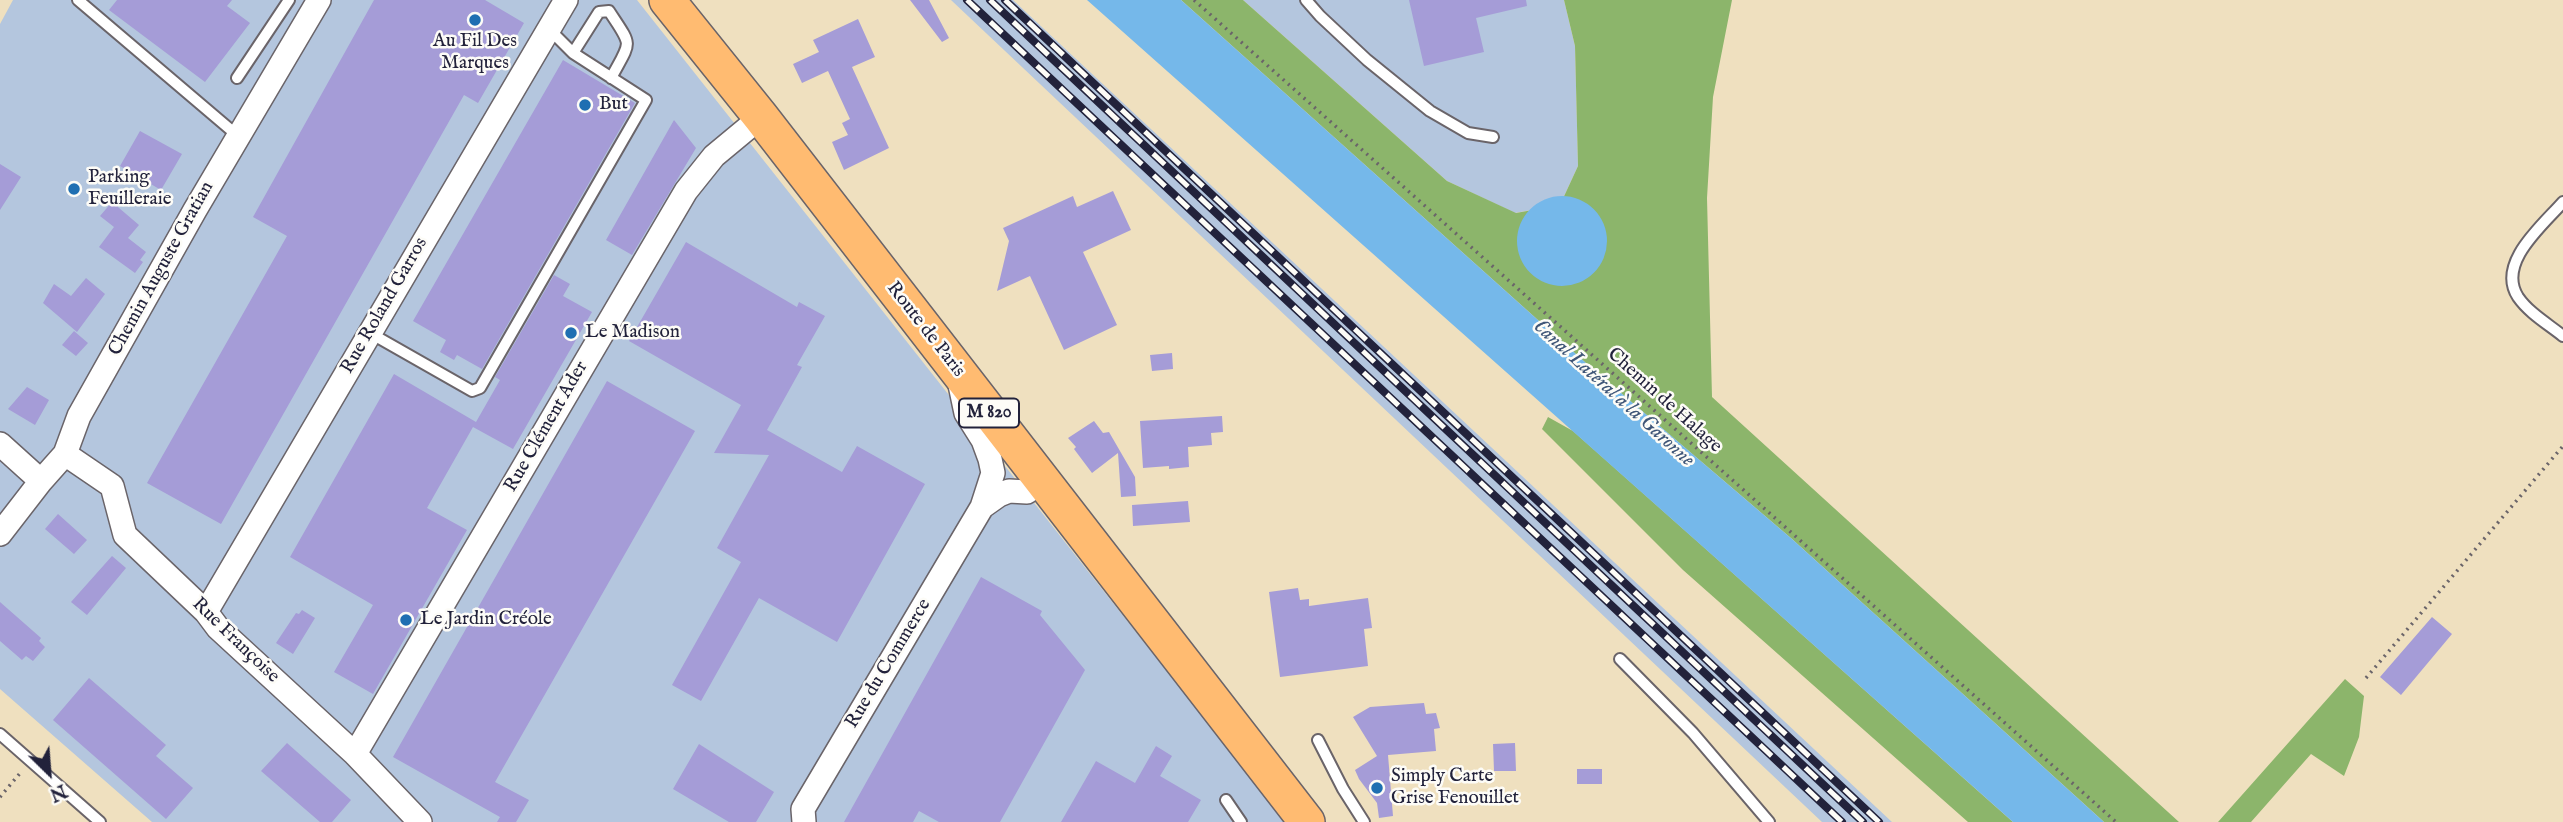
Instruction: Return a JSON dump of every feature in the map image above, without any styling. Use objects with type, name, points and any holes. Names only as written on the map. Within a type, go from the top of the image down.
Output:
[{"type":"main road","name":"Route de Paris","points":[[669,2],[1307,822]]},
{"type":"street","name":"Chemin Auguste Gratian","points":[[0,534],[65,454],[79,416],[238,136],[319,0]]},
{"type":"street","name":"Rue Roland Garros","points":[[206,612],[566,0]]},
{"type":"street","name":"Rue Clément Ader","points":[[355,754],[686,191],[714,156],[761,117]]},
{"type":"street","name":"Rue du Commerce","points":[[804,822],[803,809],[982,507],[993,473],[984,440],[966,413],[956,370]]},
{"type":"street","points":[[0,444],[41,481]]},
{"type":"street","name":"Rue Françoise","points":[[65,454],[112,486],[125,535],[206,612],[218,628],[355,754],[420,822]]},
{"type":"street","points":[[982,507],[999,495],[1009,491],[1027,492],[1042,481]]},
{"type":"lane","points":[[78,0],[238,136]]},
{"type":"lane","points":[[237,78],[289,0]]},
{"type":"lane","points":[[1306,0],[1367,60],[1430,111],[1468,133],[1493,137]]},
{"type":"lane","points":[[573,53],[599,12],[609,11],[628,46],[611,78]]},
{"type":"lane","points":[[369,333],[472,391],[480,388],[646,100],[573,53],[548,28]]},
{"type":"lane","points":[[2563,202],[2522,249],[2513,268],[2512,283],[2518,297],[2529,309],[2563,336]]},
{"type":"lane","points":[[1620,659],[1693,733],[1769,822]]},
{"type":"lane","points":[[0,734],[100,822]]},
{"type":"lane","points":[[1318,740],[1343,789],[1364,822]]},
{"type":"lane","points":[[1226,800],[1241,822]]},
{"type":"path","name":"Chemin de Halage","points":[[1194,0],[2116,822]]},
{"type":"path","points":[[2366,678],[2563,446]]},
{"type":"path","points":[[0,797],[31,761]]},
{"type":"shaded area","points":[[13,0],[637,0],[1286,822],[152,822],[0,689],[0,24]]},
{"type":"shaded area","points":[[951,0],[1013,0],[1892,822],[1822,822]]},
{"type":"shaded area","points":[[1243,0],[1564,0],[1575,46],[1578,166],[1560,205],[1515,213],[1447,181]]},
{"type":"green space","points":[[1181,0],[1243,0],[1447,181],[1516,213],[1560,205],[1578,166],[1575,46],[1564,0],[1732,0],[1713,97],[1707,198],[1712,397],[2179,822],[2104,822],[1792,539],[1587,364]]},
{"type":"green space","points":[[1548,417],[1573,431],[2013,822],[1968,822],[1683,570],[1542,429]]},
{"type":"green space","points":[[2345,679],[2364,696],[2359,737],[2344,776],[2311,754],[2251,822],[2218,822]]},
{"type":"water","name":"Canal Latéral à la Garonne","points":[[1087,0],[1181,0],[1587,364],[1792,539],[2104,822],[2013,822]]},
{"type":"water","points":[[1562,196],[1579,200],[1594,209],[1603,224],[1607,241],[1603,258],[1594,273],[1579,282],[1562,286],[1545,282],[1530,273],[1521,258],[1517,241],[1521,224],[1530,209],[1545,200]]},
{"type":"building","points":[[117,0],[232,0],[227,6],[250,23],[205,82],[109,10]]},
{"type":"building","points":[[374,0],[485,0],[524,23],[478,103],[464,95],[221,524],[147,483],[287,236],[253,217]]},
{"type":"building","points":[[910,0],[929,0],[949,38],[942,42]]},
{"type":"building","points":[[1409,0],[1526,0],[1527,6],[1476,18],[1484,52],[1424,66]]},
{"type":"building","points":[[858,19],[875,57],[852,67],[889,148],[844,170],[832,142],[848,135],[842,123],[850,119],[828,71],[802,83],[793,64],[819,52],[813,40]]},
{"type":"building","points":[[563,60],[635,103],[482,369],[457,355],[454,360],[440,352],[446,340],[413,321]]},
{"type":"building","points":[[674,120],[696,148],[632,255],[606,240]]},
{"type":"building","points":[[140,131],[182,154],[161,190],[120,166]]},
{"type":"building","points":[[0,164],[21,177],[0,210]]},
{"type":"building","points":[[1113,191],[1131,230],[1083,252],[1117,325],[1064,350],[1030,276],[997,291],[1009,241],[1003,228],[1073,196],[1077,207]]},
{"type":"building","points":[[112,202],[139,225],[128,238],[146,252],[135,273],[99,247],[114,227],[100,216]]},
{"type":"building","points":[[686,242],[797,307],[799,302],[825,316],[797,365],[802,367],[767,430],[842,472],[857,446],[925,484],[837,642],[759,598],[701,701],[672,685],[741,562],[717,548],[769,455],[714,453],[741,405],[629,341]]},
{"type":"building","points":[[554,275],[570,284],[563,296],[592,312],[513,449],[473,427],[427,508],[467,530],[373,694],[334,672],[373,605],[290,557],[394,374],[476,422],[500,380],[495,377]]},
{"type":"building","points":[[86,278],[105,294],[77,332],[43,303],[54,284],[71,296]]},
{"type":"building","points":[[74,331],[88,343],[76,356],[62,345]]},
{"type":"building","points":[[1172,353],[1173,369],[1152,371],[1150,355]]},
{"type":"building","points":[[607,381],[695,431],[495,782],[529,800],[516,822],[497,822],[500,817],[393,757]]},
{"type":"building","points":[[27,387],[49,400],[35,425],[8,409]]},
{"type":"building","points":[[1222,416],[1223,432],[1211,433],[1212,445],[1188,447],[1189,467],[1143,468],[1140,421]]},
{"type":"building","points":[[1094,421],[1103,433],[1109,432],[1135,477],[1136,496],[1121,497],[1118,453],[1092,473],[1074,449],[1076,447],[1068,438]]},
{"type":"building","points":[[1188,501],[1190,522],[1133,526],[1132,505]]},
{"type":"building","points":[[58,514],[87,540],[74,554],[45,529]]},
{"type":"building","points":[[112,556],[126,568],[87,615],[71,602]]},
{"type":"building","points":[[981,577],[1042,611],[1040,615],[1085,670],[1000,822],[939,822],[919,811],[913,822],[844,822]]},
{"type":"building","points":[[1298,588],[1300,600],[1309,599],[1309,606],[1368,598],[1372,628],[1364,629],[1368,666],[1280,677],[1269,592]]},
{"type":"building","points":[[0,602],[41,638],[39,641],[45,647],[33,661],[26,656],[22,660],[0,641]]},
{"type":"building","points":[[302,610],[315,618],[293,654],[276,643],[296,613],[299,614]]},
{"type":"building","points":[[2432,617],[2452,634],[2401,695],[2380,677]]},
{"type":"building","points":[[89,678],[166,745],[156,756],[193,788],[166,819],[53,720]]},
{"type":"building","points":[[1424,703],[1426,714],[1436,713],[1440,728],[1434,729],[1436,751],[1388,755],[1393,816],[1379,818],[1377,803],[1355,770],[1377,756],[1353,717],[1370,707]]},
{"type":"building","points":[[287,743],[351,800],[332,822],[320,822],[261,771]]},
{"type":"building","points":[[1515,743],[1516,771],[1494,771],[1493,744]]},
{"type":"building","points":[[699,744],[774,792],[756,822],[729,822],[673,789]]},
{"type":"building","points":[[1156,746],[1172,756],[1160,776],[1201,800],[1188,822],[1061,822],[1096,761],[1135,783]]},
{"type":"building","points":[[1577,769],[1602,769],[1602,784],[1577,784]]},
{"type":"railway","points":[[967,0],[1842,822]]},
{"type":"railway","points":[[990,0],[1863,822]]},
{"type":"railway","points":[[1005,0],[1879,822]]},
{"type":"place","name":"Au Fil Des Marques","points":[[475,20]]},
{"type":"place","name":"But","points":[[585,105]]},
{"type":"place","name":"Parking Feuilleraie","points":[[74,189]]},
{"type":"place","name":"Le Madison","points":[[571,333]]},
{"type":"place","name":"Le Jardin Créole","points":[[406,620]]},
{"type":"place","name":"Simply Carte Grise Fenouillet","points":[[1377,788]]}]
